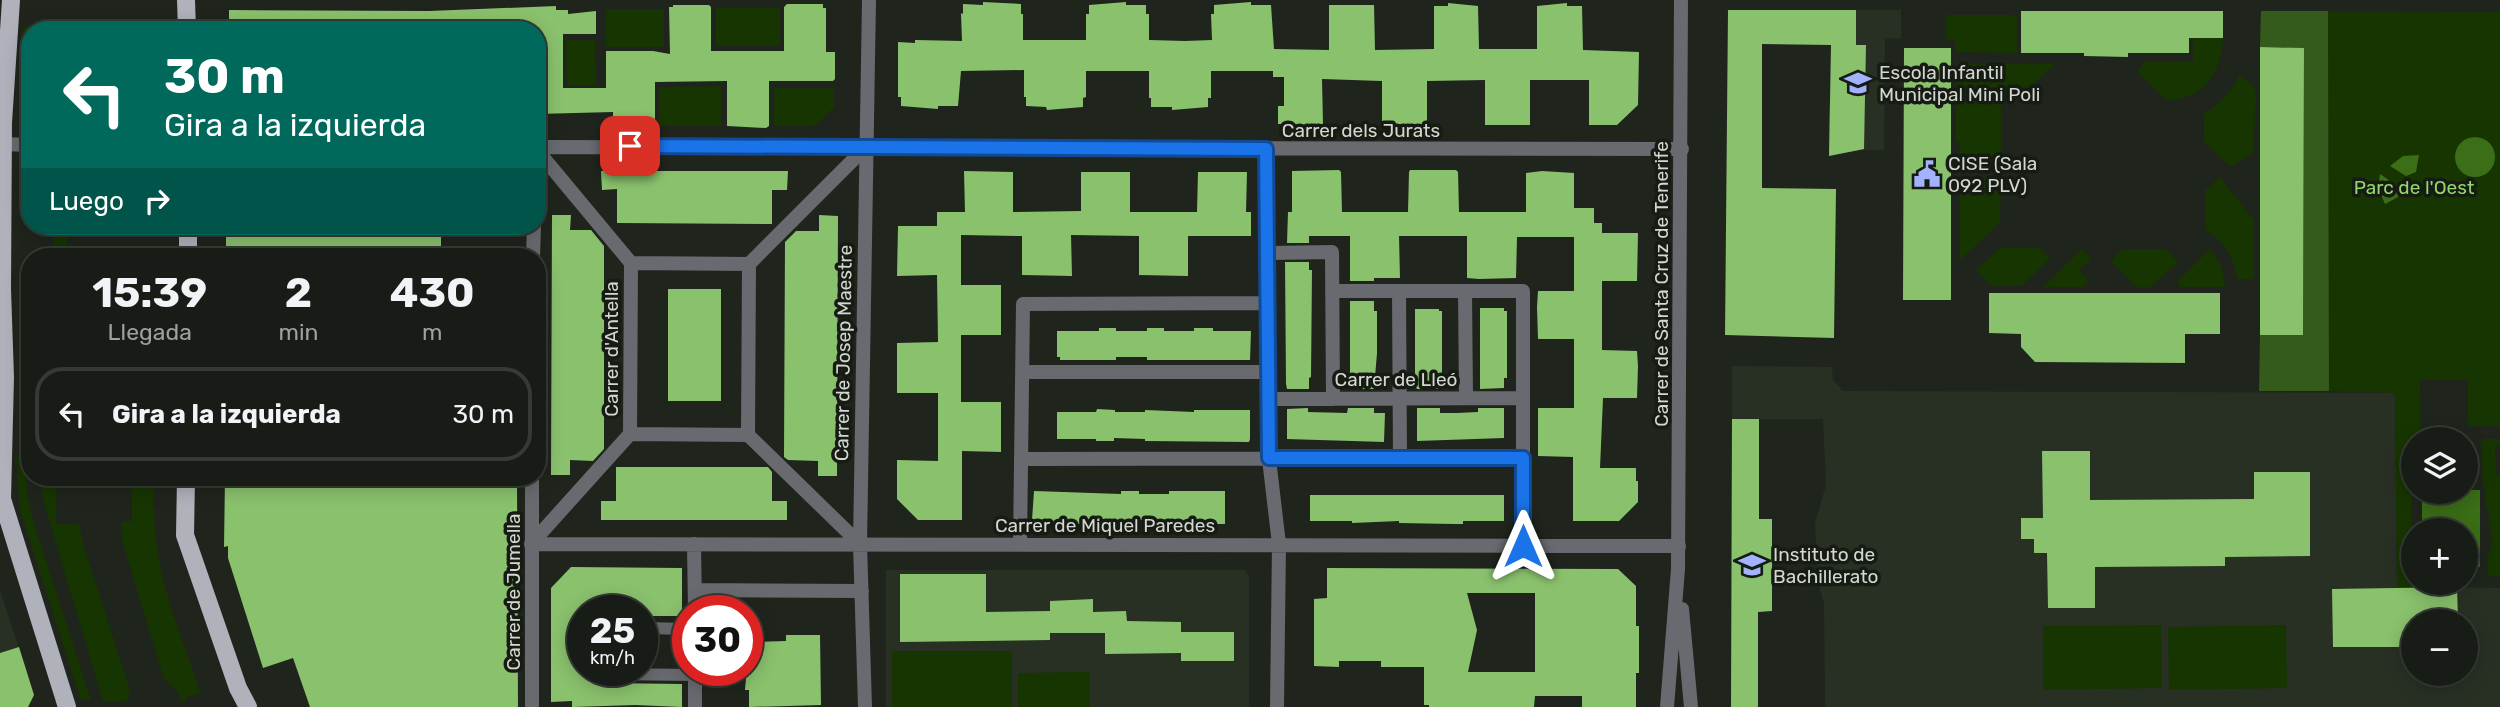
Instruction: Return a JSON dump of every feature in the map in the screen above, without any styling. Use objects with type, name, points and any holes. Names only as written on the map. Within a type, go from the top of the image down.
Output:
[{"type":"main road","points":[[11,0],[3,61],[5,377],[2,499],[67,707]]},
{"type":"main road","points":[[186,0],[187,21]]},
{"type":"main road","points":[[186,486],[185,535],[238,688],[248,707]]},
{"type":"street","name":"Carrer de Josep Maestre","points":[[865,707],[860,544],[869,0]]},
{"type":"street","name":"Carrer de Santa Cruz de Tenerife","points":[[1667,707],[1679,546],[1681,0]]},
{"type":"street","points":[[3,144],[21,145]]},
{"type":"street","name":"Carrer dels Jurats","points":[[546,148],[1682,149]]},
{"type":"street","points":[[860,544],[748,435],[749,264],[865,148]]},
{"type":"street","points":[[1266,149],[1269,458],[1279,544],[1277,707]]},
{"type":"street","name":"Carrer d'Antella","points":[[531,544],[630,434],[631,263],[546,159]]},
{"type":"street","points":[[1267,253],[1332,252],[1333,399]]},
{"type":"street","name":"Carrer d'Antella","points":[[631,263],[749,264]]},
{"type":"street","points":[[1465,290],[1466,398]]},
{"type":"street","points":[[1332,291],[1523,291],[1523,546]]},
{"type":"street","points":[[1399,291],[1400,458]]},
{"type":"street","points":[[1020,545],[1023,304],[1268,303]]},
{"type":"street","points":[[1022,372],[1268,372]]},
{"type":"street","name":"Carrer de Lleó","points":[[1268,399],[1523,398]]},
{"type":"street","name":"Carrer d'Antella","points":[[630,434],[748,435]]},
{"type":"street","points":[[1021,459],[1523,458]]},
{"type":"street","name":"Carrer de Jumella","points":[[532,486],[532,707]]},
{"type":"street","name":"Carrer de Miquel Paredes","points":[[531,544],[1679,546]]},
{"type":"street","points":[[694,544],[695,595]]},
{"type":"street","name":"Carrer de Santa Cruz de Tenerife","points":[[1678,569],[1691,707]]},
{"type":"street","points":[[695,590],[862,591]]},
{"type":"street","points":[[695,686],[695,707]]},
{"type":"shaded area","name":"Escola Infantil Municipal Mini Poli","points":[[1856,10],[1901,10],[1901,38],[1885,39],[1884,150],[1832,155],[1829,151],[1829,108],[1837,45],[1856,45]]},
{"type":"shaded area","points":[[2261,11],[2328,11],[2329,391],[2259,391],[2260,335],[2303,335],[2304,48],[2260,47]]},
{"type":"shaded area","points":[[2475,137],[2489,143],[2495,157],[2489,171],[2475,177],[2461,171],[2455,157],[2461,143]]},
{"type":"shaded area","points":[[2419,155],[2416,172],[2406,176],[2390,166],[2403,156]]},
{"type":"shaded area","points":[[2380,174],[2398,186],[2398,197],[2385,204],[2378,188]]},
{"type":"shaded area","points":[[1732,366],[1832,367],[1833,380],[1843,391],[2395,393],[2397,587],[2401,587],[2401,595],[2478,595],[2478,588],[2500,588],[2500,707],[1825,707],[1824,603],[1818,583],[1815,523],[1826,485],[1823,419],[1732,419]]},
{"type":"shaded area","points":[[2480,490],[2480,567],[2478,518],[2422,518],[2422,504],[2478,504]]},
{"type":"shaded area","points":[[886,570],[1245,570],[1249,576],[1249,707],[886,707]]},
{"type":"shaded area","points":[[0,590],[34,695],[28,707],[0,707]]},
{"type":"green space","points":[[716,8],[780,8],[780,46],[716,46]]},
{"type":"green space","points":[[606,9],[664,9],[664,47],[606,47]]},
{"type":"green space","name":"Parc de l'Oest","points":[[2328,11],[2500,12],[2500,426],[2468,426],[2468,380],[2420,380],[2421,427],[2401,427],[2401,504],[2411,504],[2412,518],[2401,518],[2401,588],[2397,588],[2395,393],[2329,391]]},
{"type":"green space","points":[[1946,15],[2014,15],[2017,19],[2017,53],[1955,52],[1955,40],[1946,40]]},
{"type":"green space","points":[[21,32],[21,114],[20,112]]},
{"type":"green space","points":[[2193,38],[2223,38],[2219,62],[2201,90],[2180,99],[2166,100],[2137,71],[2146,61],[2193,61]]},
{"type":"green space","points":[[566,40],[595,40],[596,85],[567,85]]},
{"type":"green space","points":[[1956,63],[2055,64],[2016,99],[2001,100],[2001,165],[1960,166],[1960,142],[1956,142]]},
{"type":"green space","points":[[2239,75],[2253,85],[2256,94],[2253,153],[2230,167],[2204,141],[2204,114],[2229,92]]},
{"type":"green space","points":[[721,86],[721,126],[659,126],[659,87]]},
{"type":"green space","points":[[774,88],[834,88],[834,107],[815,126],[774,126]]},
{"type":"green space","points":[[2220,177],[2254,220],[2254,279],[2238,279],[2227,251],[2206,231],[2205,191]]},
{"type":"green space","points":[[1960,178],[2001,178],[2000,223],[1960,260]]},
{"type":"green space","points":[[54,235],[67,235],[67,248],[53,248]]},
{"type":"green space","points":[[2000,248],[2040,248],[2050,259],[2021,286],[1991,286],[1976,270]]},
{"type":"green space","points":[[2082,249],[2091,259],[2079,270],[2089,281],[2083,287],[2043,287]]},
{"type":"green space","points":[[2123,249],[2166,249],[2178,262],[2149,288],[2136,287],[2111,261]]},
{"type":"green space","points":[[2210,249],[2221,264],[2225,287],[2181,287],[2177,282]]},
{"type":"green space","points":[[2481,439],[2500,439],[2500,445],[2495,447],[2496,474],[2500,475],[2500,576],[2488,576],[2488,557],[2492,542],[2486,487],[2483,486]]},
{"type":"green space","points":[[16,457],[21,457],[21,486],[27,486],[32,517],[91,700],[81,700],[20,510]]},
{"type":"green space","points":[[41,486],[57,486],[56,524],[79,524],[85,551],[130,689],[127,701],[103,701]]},
{"type":"green space","points":[[132,486],[154,486],[155,531],[160,566],[201,693],[186,697],[186,701],[181,701],[178,692],[164,679],[122,541],[121,522],[132,521]]},
{"type":"green space","points":[[2161,625],[2162,688],[2043,690],[2043,626]]},
{"type":"green space","points":[[2286,625],[2287,688],[2169,690],[2168,627]]},
{"type":"green space","points":[[892,651],[1012,651],[1012,707],[892,707]]},
{"type":"green space","points":[[1090,672],[1090,707],[1018,707],[1018,673]]},
{"type":"building","points":[[983,2],[1021,4],[1023,40],[1086,40],[1086,14],[1089,14],[1089,5],[1126,2],[1126,5],[1146,5],[1146,14],[1149,14],[1149,40],[1185,41],[1212,40],[1211,14],[1214,14],[1214,5],[1251,2],[1251,5],[1271,5],[1274,49],[1329,50],[1329,5],[1374,5],[1375,50],[1434,49],[1434,6],[1448,6],[1448,3],[1478,6],[1479,49],[1537,49],[1537,6],[1567,3],[1567,6],[1582,6],[1583,50],[1639,52],[1638,105],[1617,125],[1589,125],[1589,80],[1530,80],[1530,125],[1485,125],[1485,80],[1427,81],[1427,124],[1382,124],[1382,81],[1322,79],[1323,124],[1293,127],[1293,124],[1278,124],[1278,106],[1284,106],[1284,77],[1273,77],[1273,71],[1211,71],[1211,98],[1208,98],[1208,107],[1172,110],[1172,107],[1151,107],[1149,71],[1086,71],[1086,97],[1083,98],[1083,107],[1047,110],[1046,107],[1026,106],[1024,70],[961,71],[958,106],[938,106],[938,109],[901,106],[901,97],[898,97],[898,42],[962,41],[963,4],[983,5]]},
{"type":"building","points":[[787,4],[823,4],[823,8],[826,8],[826,52],[835,52],[835,79],[769,81],[769,126],[766,128],[727,126],[727,81],[655,82],[655,126],[652,127],[616,128],[613,126],[613,112],[546,114],[546,21],[229,21],[229,10],[429,11],[556,6],[556,10],[568,10],[568,14],[596,11],[596,34],[563,34],[563,88],[606,88],[606,51],[653,51],[670,54],[669,7],[673,5],[711,7],[711,51],[784,51],[784,7]]},
{"type":"building","points":[[1728,10],[1856,10],[1856,45],[1866,45],[1864,149],[1829,156],[1831,45],[1762,44],[1762,188],[1836,189],[1834,338],[1725,335]]},
{"type":"building","points":[[2021,11],[2223,11],[2223,38],[2189,38],[2189,53],[2128,53],[2128,57],[2084,56],[2084,53],[2021,53]]},
{"type":"building","points":[[2260,47],[2304,48],[2303,335],[2260,335]]},
{"type":"building","name":"CISE (Sala 092 PLV)","points":[[1904,48],[1951,48],[1951,300],[1903,300]]},
{"type":"building","points":[[1339,170],[1342,212],[1408,212],[1410,170],[1456,170],[1459,212],[1526,212],[1526,173],[1574,173],[1574,208],[1594,208],[1594,223],[1602,223],[1602,233],[1638,233],[1637,281],[1602,281],[1602,350],[1637,351],[1637,398],[1603,398],[1600,468],[1636,468],[1638,481],[1638,502],[1619,521],[1573,521],[1573,457],[1538,456],[1538,408],[1574,408],[1574,339],[1538,339],[1537,307],[1538,291],[1574,291],[1574,237],[1517,237],[1516,278],[1479,279],[1467,278],[1467,236],[1399,236],[1400,278],[1350,281],[1350,236],[1309,236],[1309,243],[1287,243],[1288,212],[1292,212],[1292,171]]},
{"type":"building","points":[[601,171],[788,171],[787,190],[772,190],[772,224],[617,223],[617,189],[602,190]]},
{"type":"building","points":[[964,171],[1013,172],[1013,212],[1081,211],[1081,172],[1130,172],[1130,212],[1197,212],[1198,172],[1247,172],[1246,212],[1251,212],[1251,236],[1188,236],[1188,276],[1139,275],[1139,236],[1071,235],[1072,276],[1022,275],[1022,236],[961,235],[961,285],[1001,285],[1001,335],[961,335],[961,402],[1001,402],[1001,452],[962,451],[962,520],[918,520],[897,499],[897,460],[938,461],[938,393],[897,393],[897,343],[938,342],[937,275],[897,276],[898,226],[937,226],[937,212],[965,212]]},
{"type":"building","points":[[552,215],[571,215],[570,230],[591,230],[604,246],[604,449],[593,461],[570,460],[570,475],[551,475]]},
{"type":"building","points":[[819,215],[838,216],[837,476],[818,476],[818,461],[788,460],[784,457],[785,242],[796,231],[819,231]]},
{"type":"building","points":[[226,235],[441,235],[441,248],[226,248]]},
{"type":"building","points":[[1285,262],[1309,262],[1309,270],[1312,270],[1309,389],[1287,389],[1286,384]]},
{"type":"building","points":[[668,289],[721,289],[721,401],[668,401]]},
{"type":"building","points":[[1989,293],[2220,293],[2220,334],[2185,334],[2185,363],[2035,362],[2021,347],[2021,334],[1989,333]]},
{"type":"building","points":[[1350,301],[1374,301],[1374,311],[1377,311],[1374,389],[1350,389]]},
{"type":"building","points":[[1480,308],[1504,308],[1504,311],[1507,311],[1507,378],[1504,378],[1504,388],[1480,389]]},
{"type":"building","points":[[1415,309],[1442,311],[1442,378],[1439,378],[1439,389],[1417,389],[1415,385]]},
{"type":"building","points":[[1099,328],[1116,328],[1116,331],[1164,328],[1164,331],[1194,331],[1194,328],[1213,328],[1213,331],[1251,331],[1250,360],[1147,360],[1147,357],[1116,357],[1116,360],[1060,360],[1060,357],[1057,357],[1057,331],[1099,331]]},
{"type":"building","points":[[1308,408],[1308,412],[1347,413],[1348,408],[1374,408],[1374,413],[1385,413],[1384,442],[1287,439],[1287,409]]},
{"type":"building","points":[[1417,408],[1440,408],[1440,413],[1457,413],[1478,412],[1478,408],[1504,408],[1504,438],[1417,441]]},
{"type":"building","points":[[1097,409],[1115,412],[1250,410],[1250,439],[1249,442],[1057,439],[1057,412],[1096,412]]},
{"type":"building","name":"Instituto de Bachillerato","points":[[1732,419],[1759,419],[1759,519],[1772,519],[1772,611],[1758,612],[1758,707],[1731,707]]},
{"type":"building","points":[[2042,451],[2090,451],[2090,500],[2254,499],[2254,472],[2310,472],[2310,556],[2225,557],[2225,566],[2095,567],[2095,608],[2048,608],[2047,553],[2034,553],[2034,539],[2021,539],[2021,518],[2043,518]]},
{"type":"building","points":[[616,467],[768,467],[772,472],[772,501],[787,501],[787,520],[601,520],[601,501],[616,501]]},
{"type":"building","points":[[225,486],[517,486],[518,707],[310,707],[293,658],[263,668],[228,558],[228,546],[224,547]]},
{"type":"building","points":[[1034,491],[1121,494],[1121,491],[1139,491],[1139,494],[1169,494],[1169,491],[1225,491],[1225,524],[1169,524],[1169,521],[1139,520],[1139,524],[1035,524],[1032,520]]},
{"type":"building","points":[[1310,495],[1504,495],[1504,521],[1463,521],[1463,524],[1454,524],[1310,521]]},
{"type":"building","points":[[571,567],[682,568],[682,595],[672,595],[672,616],[658,616],[658,595],[567,595],[567,686],[672,684],[682,686],[682,707],[572,707],[572,701],[551,702],[551,588]]},
{"type":"building","points":[[1327,568],[1618,569],[1636,586],[1639,673],[1636,673],[1636,707],[1582,707],[1582,696],[1535,696],[1534,707],[1429,707],[1424,705],[1424,667],[1381,667],[1381,661],[1339,661],[1339,667],[1314,666],[1314,599],[1327,598]],"holes":[[[1467,593],[1535,593],[1535,672],[1468,672],[1477,630]]]},
{"type":"building","points":[[900,574],[986,574],[986,612],[1050,611],[1050,601],[1093,599],[1093,612],[1126,611],[1127,621],[1181,622],[1181,632],[1234,632],[1234,661],[1181,661],[1181,653],[1105,654],[1105,633],[1050,633],[1050,640],[900,642]]},
{"type":"building","points":[[2401,588],[2401,595],[2457,595],[2458,609],[2401,609],[2401,647],[2333,647],[2332,589]]},
{"type":"building","points":[[786,635],[820,635],[821,705],[749,707],[749,690],[745,690],[745,686],[763,686],[763,642],[786,641]]},
{"type":"building","points":[[19,647],[34,695],[28,707],[0,707],[0,653]]},
{"type":"place","name":"Escola Infantil Municipal Mini Poli","points":[[1858,83]]},
{"type":"place","name":"CISE (Sala 092 PLV)","points":[[1927,174]]},
{"type":"place","name":"Instituto de Bachillerato","points":[[1752,565]]},
{"type":"route","points":[[630,146],[1266,149],[1269,458],[1523,458],[1523,546]]}]
